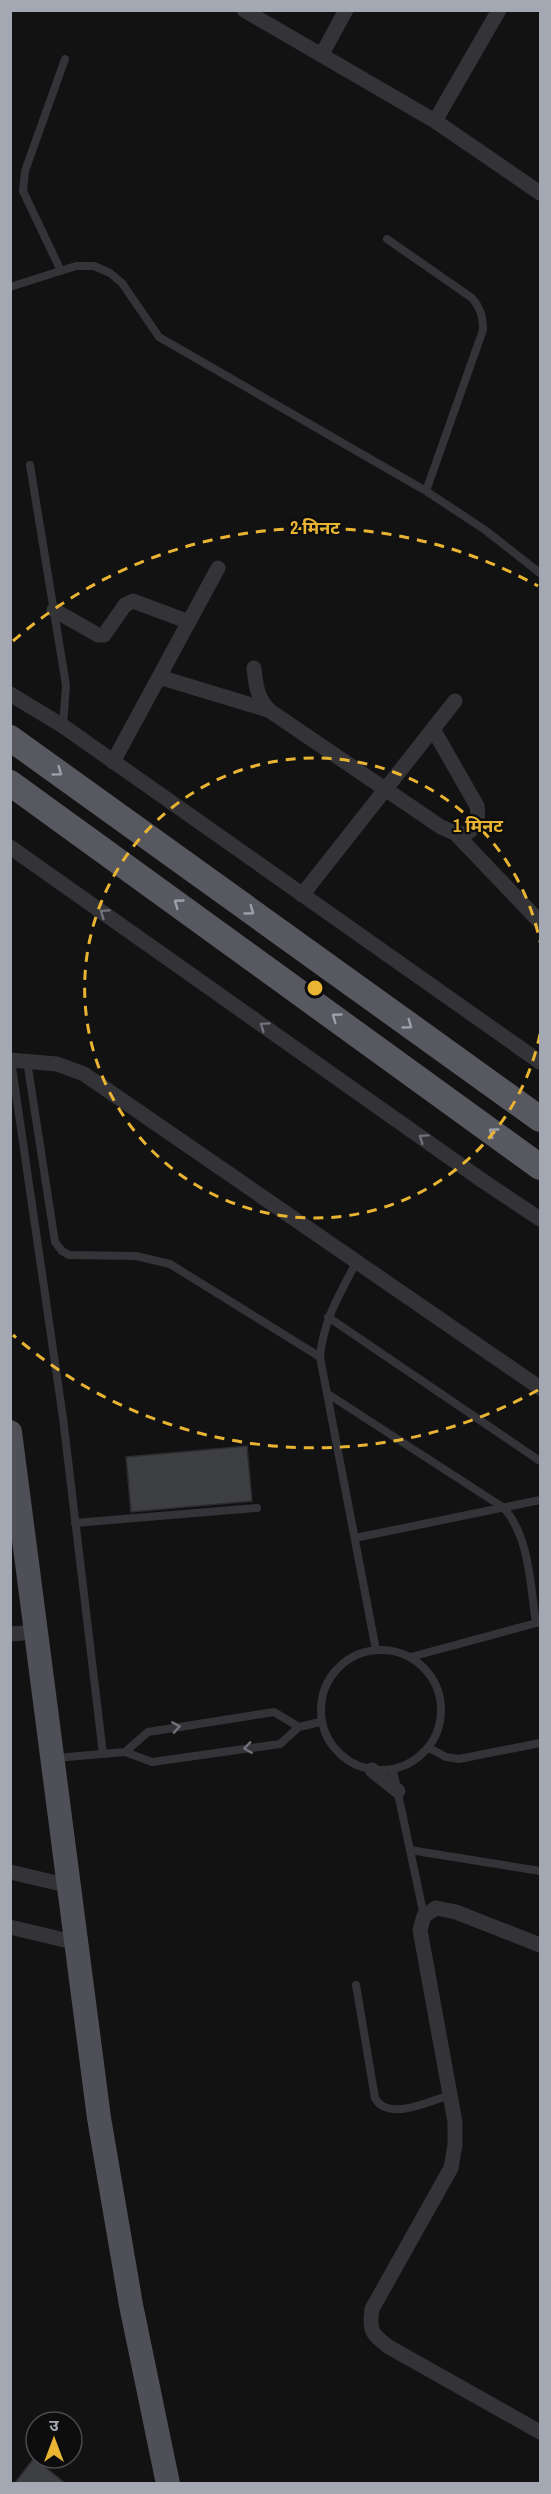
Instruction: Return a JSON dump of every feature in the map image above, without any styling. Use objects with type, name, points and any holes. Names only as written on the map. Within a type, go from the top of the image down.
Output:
[{"type":"highway","points":[[10,738],[540,1119]]},
{"type":"highway","points":[[10,783],[540,1167]]},
{"type":"main road","points":[[10,1432],[76,1943],[114,2209],[131,2305],[168,2484]]},
{"type":"street","points":[[244,10],[435,121],[540,192]]},
{"type":"street","points":[[322,54],[346,10]]},
{"type":"street","points":[[435,121],[500,10]]},
{"type":"street","points":[[113,762],[218,568]]},
{"type":"street","points":[[54,610],[98,635],[104,635],[125,605],[133,601],[189,622]]},
{"type":"street","points":[[254,668],[256,691],[261,702],[270,711],[385,791],[455,834],[539,921]]},
{"type":"street","points":[[159,677],[270,711]]},
{"type":"street","points":[[10,694],[63,726],[540,1062]]},
{"type":"street","points":[[302,895],[455,701]]},
{"type":"street","points":[[433,729],[477,806],[479,818],[474,828],[466,834],[455,834]]},
{"type":"street","points":[[10,847],[540,1219]]},
{"type":"street","points":[[11,1060],[57,1064],[84,1074],[540,1388]]},
{"type":"street","points":[[10,1634],[37,1632]]},
{"type":"street","points":[[372,1770],[398,1791]]},
{"type":"street","points":[[10,1872],[70,1886]]},
{"type":"street","points":[[540,1945],[456,1912],[436,1908],[424,1916],[420,1930],[455,2122],[455,2145],[451,2168],[372,2309],[369,2325],[375,2337],[389,2347],[540,2432]]},
{"type":"street","points":[[10,1927],[76,1943]]},
{"type":"lane","points":[[61,271],[23,191],[25,171],[65,59]]},
{"type":"lane","points":[[387,239],[472,298],[480,307],[483,319],[483,330],[426,491]]},
{"type":"lane","points":[[10,286],[76,267],[94,267],[110,273],[122,283],[159,337],[426,491],[485,530],[540,573]]},
{"type":"lane","points":[[30,465],[66,685],[63,726]]},
{"type":"lane","points":[[11,1060],[63,1418],[103,1754]]},
{"type":"lane","points":[[27,1060],[55,1242],[62,1251],[78,1257],[136,1256],[170,1264],[320,1357]]},
{"type":"lane","points":[[357,1261],[327,1317],[321,1338],[320,1357],[376,1650]]},
{"type":"lane","points":[[327,1317],[540,1461]]},
{"type":"lane","points":[[328,1394],[504,1508],[515,1520],[521,1535],[538,1623],[411,1657]]},
{"type":"lane","points":[[355,1538],[540,1500]]},
{"type":"lane","points":[[75,1523],[257,1508]]},
{"type":"lane","points":[[376,1650],[394,1651],[411,1657],[427,1670],[438,1688],[442,1709],[439,1730],[429,1748],[413,1762],[393,1770],[372,1770],[352,1763],[335,1750],[320,1722],[322,1694],[330,1677],[342,1663],[358,1654],[376,1650]]},
{"type":"lane","points":[[125,1752],[148,1732],[274,1712],[300,1727]]},
{"type":"lane","points":[[54,1759],[125,1752],[152,1762],[280,1744],[300,1727],[320,1722]]},
{"type":"lane","points":[[429,1748],[446,1757],[459,1759],[540,1743]]},
{"type":"lane","points":[[393,1770],[424,1916]]},
{"type":"lane","points":[[410,1850],[540,1870]]},
{"type":"lane","points":[[356,1985],[378,2105],[387,2110],[402,2109],[450,2095]]},
{"type":"building","points":[[247,1446],[252,1501],[131,1512],[126,1457]]},
{"type":"building","points":[[25,2470],[49,2470],[66,2484],[14,2484]]}]
